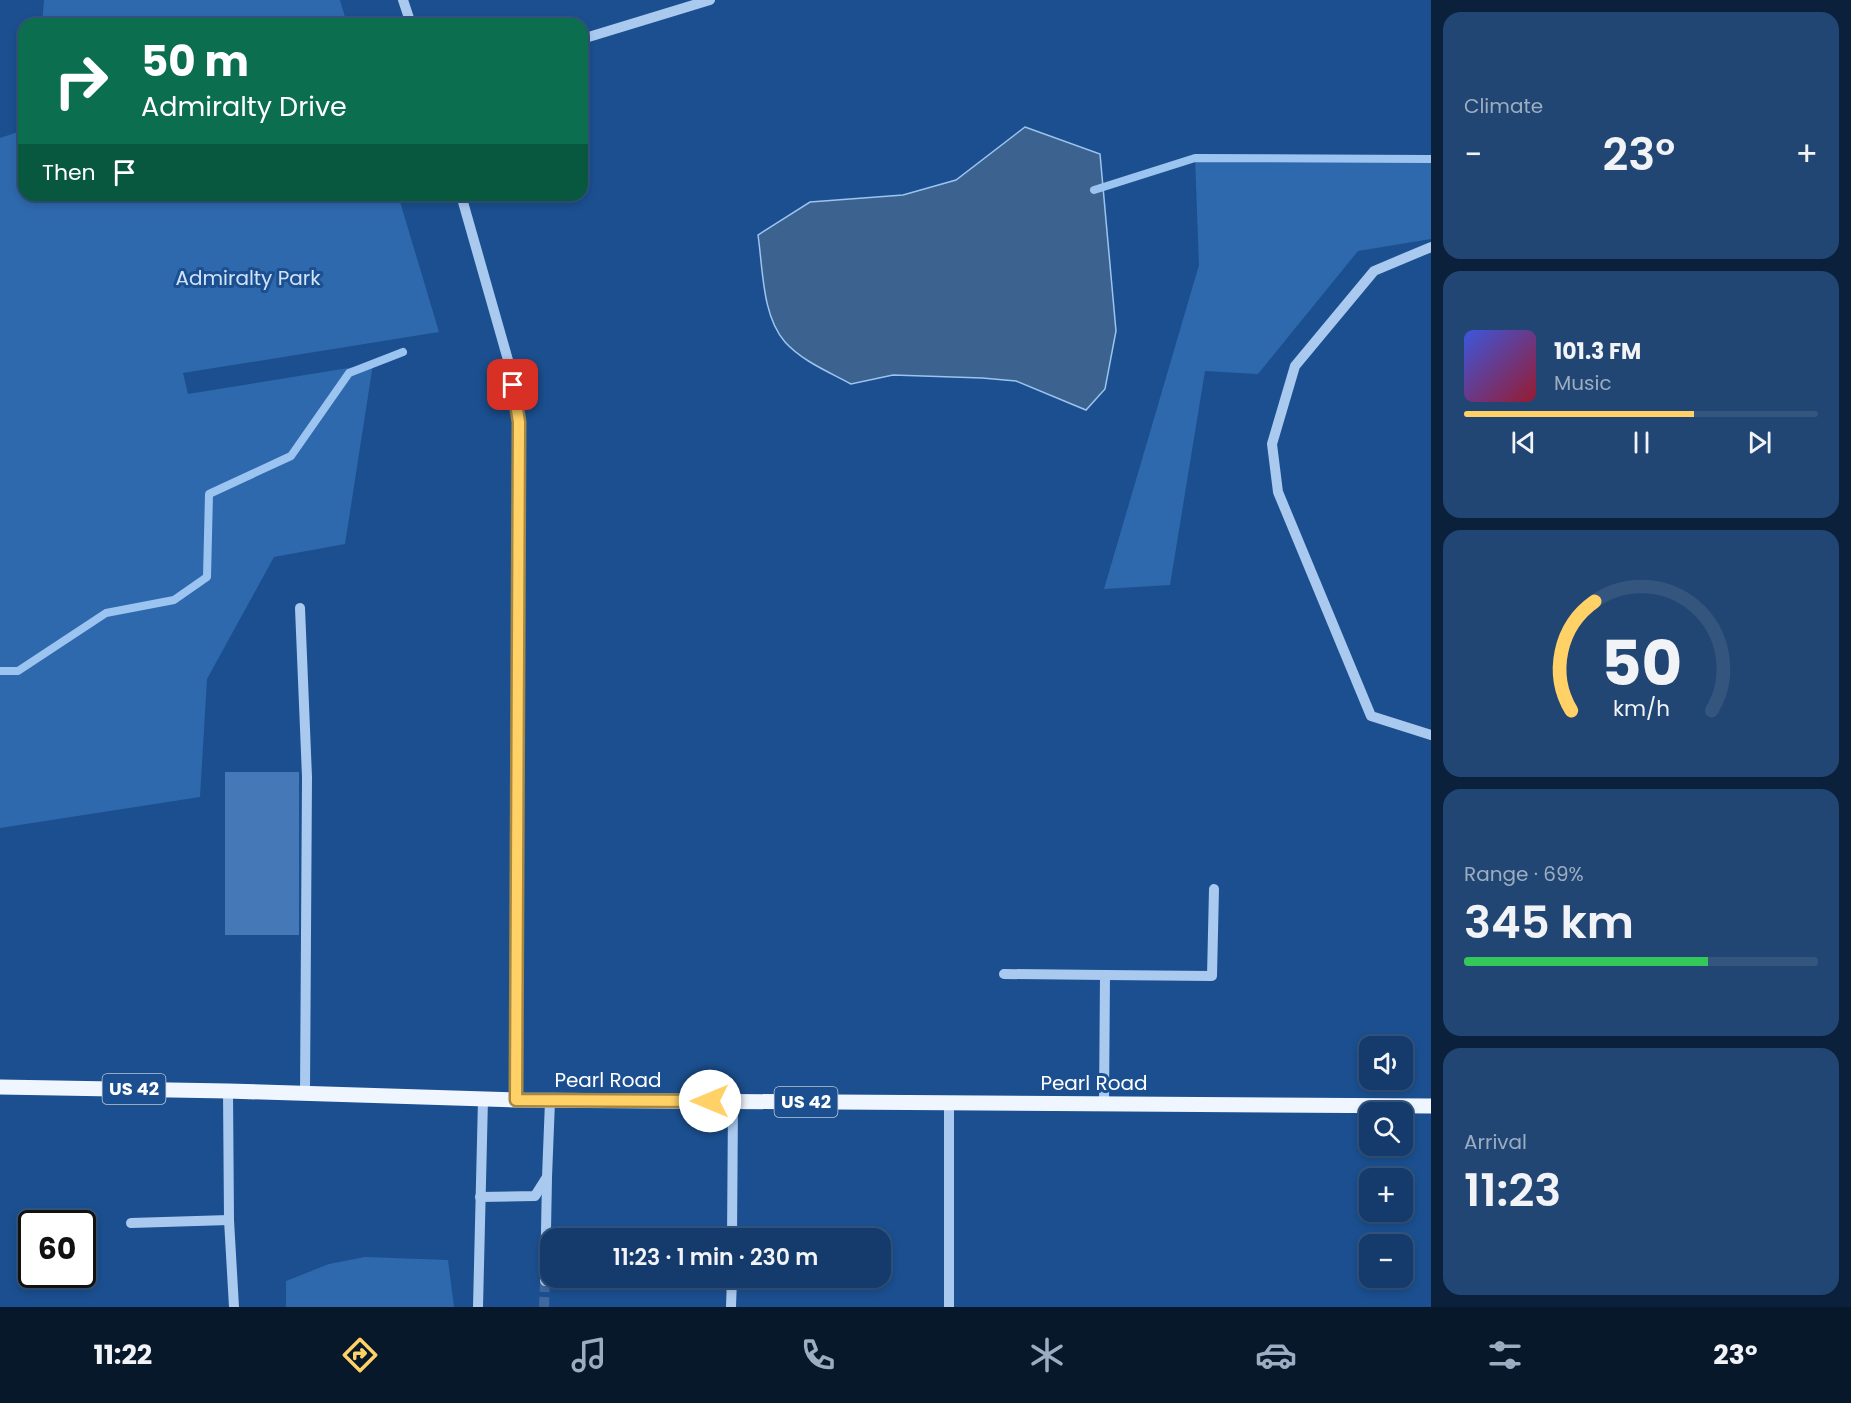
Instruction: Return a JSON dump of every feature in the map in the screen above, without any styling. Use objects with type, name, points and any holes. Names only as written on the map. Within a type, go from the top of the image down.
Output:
[{"type":"main road","name":"Pearl Road","points":[[0,1087],[228,1091],[550,1101],[1431,1106]]},
{"type":"street","points":[[403,0],[409,18]]},
{"type":"street","points":[[588,37],[710,0]]},
{"type":"street","points":[[463,201],[510,367],[519,422],[516,1100]]},
{"type":"street","points":[[1431,247],[1374,271],[1295,366],[1272,444],[1278,492],[1371,716],[1431,735]]},
{"type":"street","points":[[300,608],[307,777],[305,1094]]},
{"type":"street","points":[[1004,974],[1212,976],[1214,889]]},
{"type":"street","points":[[1104,1104],[1105,975]]},
{"type":"street","points":[[228,1091],[229,1220],[234,1307]]},
{"type":"street","points":[[478,1307],[483,1099]]},
{"type":"street","points":[[546,1228],[550,1101]]},
{"type":"street","points":[[732,1228],[733,1102]]},
{"type":"street","points":[[949,1103],[949,1307]]},
{"type":"street","points":[[480,1197],[536,1196],[547,1177]]},
{"type":"street","points":[[131,1223],[229,1220]]},
{"type":"street","points":[[731,1307],[732,1288]]},
{"type":"green space","points":[[44,0],[340,0],[345,18],[42,18]]},
{"type":"green space","name":"Admiralty Park","points":[[18,132],[18,201],[400,201],[439,332],[183,373],[188,394],[373,364],[345,544],[274,557],[207,679],[200,797],[0,828],[0,138]]},
{"type":"green space","points":[[1195,158],[1431,159],[1431,239],[1358,251],[1258,374],[1205,371],[1170,585],[1104,589],[1199,265]]},
{"type":"green space","points":[[365,1257],[448,1260],[454,1307],[286,1307],[286,1281],[329,1264]]},
{"type":"shaded area","points":[[1025,127],[1100,154],[1116,331],[1105,389],[1086,410],[1016,381],[893,375],[851,384],[808,360],[785,342],[777,331],[768,306],[758,235],[810,202],[903,195],[956,180]]},
{"type":"building","points":[[225,772],[299,772],[299,935],[225,935]]},
{"type":"waterway","points":[[1094,190],[1195,158],[1431,159]]},
{"type":"waterway","points":[[0,671],[18,671],[106,613],[174,600],[207,577],[209,494],[291,456],[349,373],[403,352]]},
{"type":"tunnel","points":[[544,1307],[545,1288]]},
{"type":"route","points":[[513,385],[519,422],[516,1100],[710,1101]]}]
